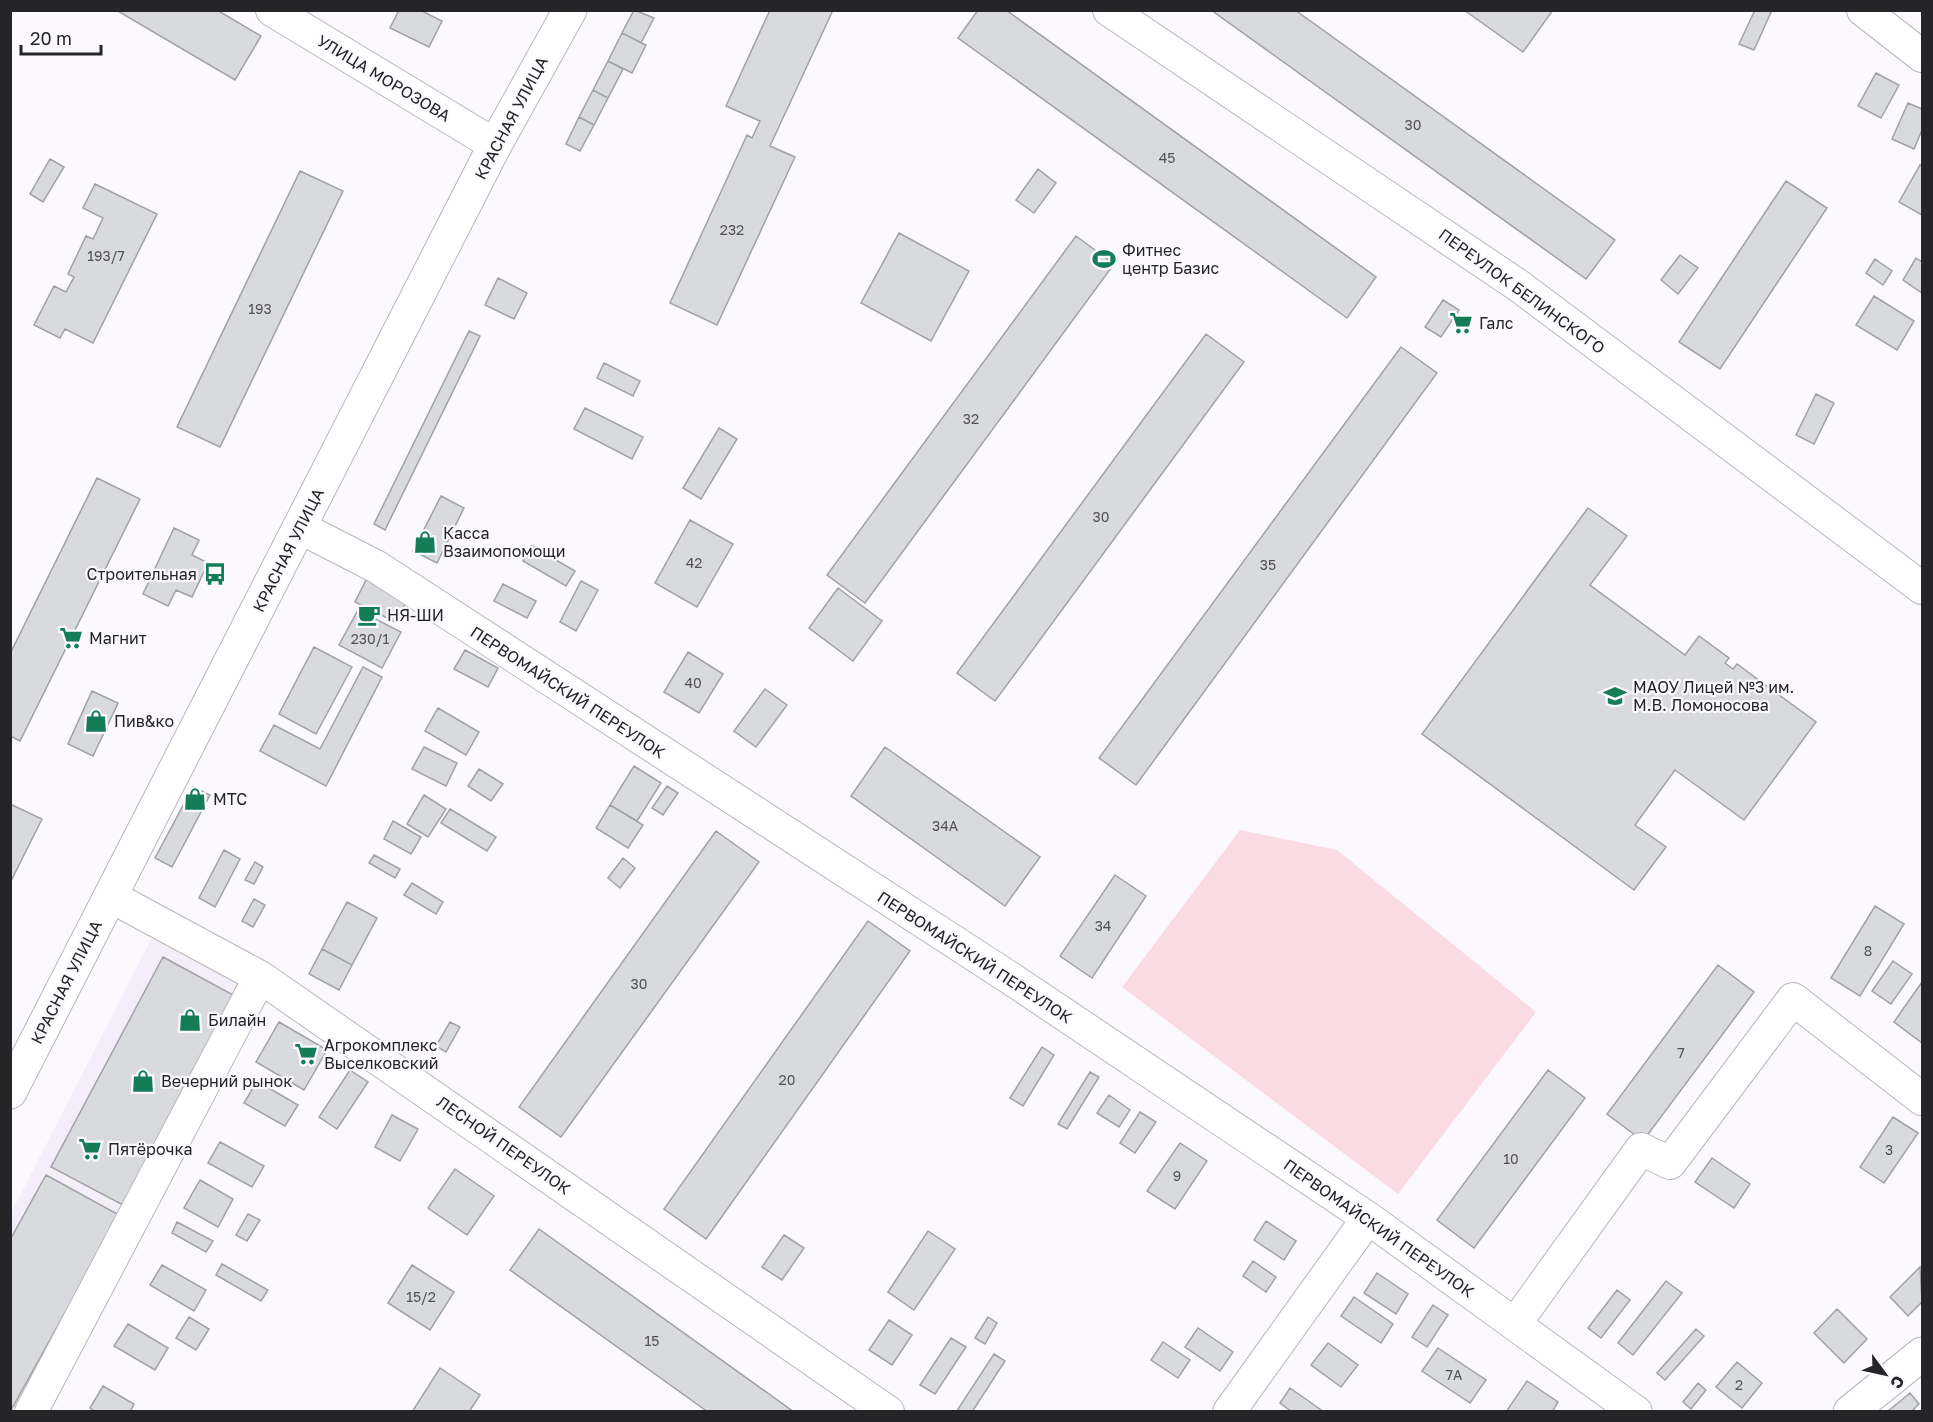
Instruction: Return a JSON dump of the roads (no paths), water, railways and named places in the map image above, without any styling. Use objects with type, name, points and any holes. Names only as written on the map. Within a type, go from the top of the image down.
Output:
[{"type":"main road","name":"КРАСНАЯ УЛИЦА","points":[[10,1092],[495,145],[570,10]]},
{"type":"main road","points":[[1850,1412],[1923,1353]]},
{"type":"street","name":"УЛИЦА МОРОЗОВА","points":[[272,10],[495,145]]},
{"type":"street","name":"ПЕРЕУЛОК БЕЛИНСКОГО","points":[[1109,10],[1519,286],[1923,588]]},
{"type":"street","points":[[1872,13],[1923,56]]},
{"type":"street","name":"ПЕРВОМАЙСКИЙ ПЕРЕУЛОК","points":[[299,527],[377,567],[1010,978],[1368,1218],[1636,1412]]},
{"type":"street","name":"ЛЕСНОЙ ПЕРЕУЛОК","points":[[110,896],[260,977],[888,1412]]},
{"type":"street","points":[[31,1412],[260,977]]},
{"type":"street","points":[[1515,1324],[1641,1149],[1670,1163],[1793,999],[1923,1099]]},
{"type":"street","points":[[1229,1412],[1368,1218]]},
{"type":"place","name":"Фитнес центр Базис","points":[[1104,259]]},
{"type":"place","name":"Галс","points":[[1461,323]]},
{"type":"place","name":"Касса Взаимопомощи","points":[[425,542]]},
{"type":"place","name":"Строительная","points":[[215,574]]},
{"type":"place","name":"НЯ-ШИ","points":[[369,615]]},
{"type":"place","name":"Магнит","points":[[71,638]]},
{"type":"place","name":"МАОУ Лицей №3 им. М.В. Ломоносова","points":[[1615,696]]},
{"type":"place","name":"Пив&ко","points":[[96,721]]},
{"type":"place","name":"МТС","points":[[195,799]]},
{"type":"place","name":"Билайн","points":[[190,1020]]},
{"type":"place","name":"Агрокомплекс Выселковский","points":[[306,1054]]},
{"type":"place","name":"Вечерний рынок","points":[[143,1081]]},
{"type":"place","name":"Пятёрочка","points":[[90,1149]]}]
